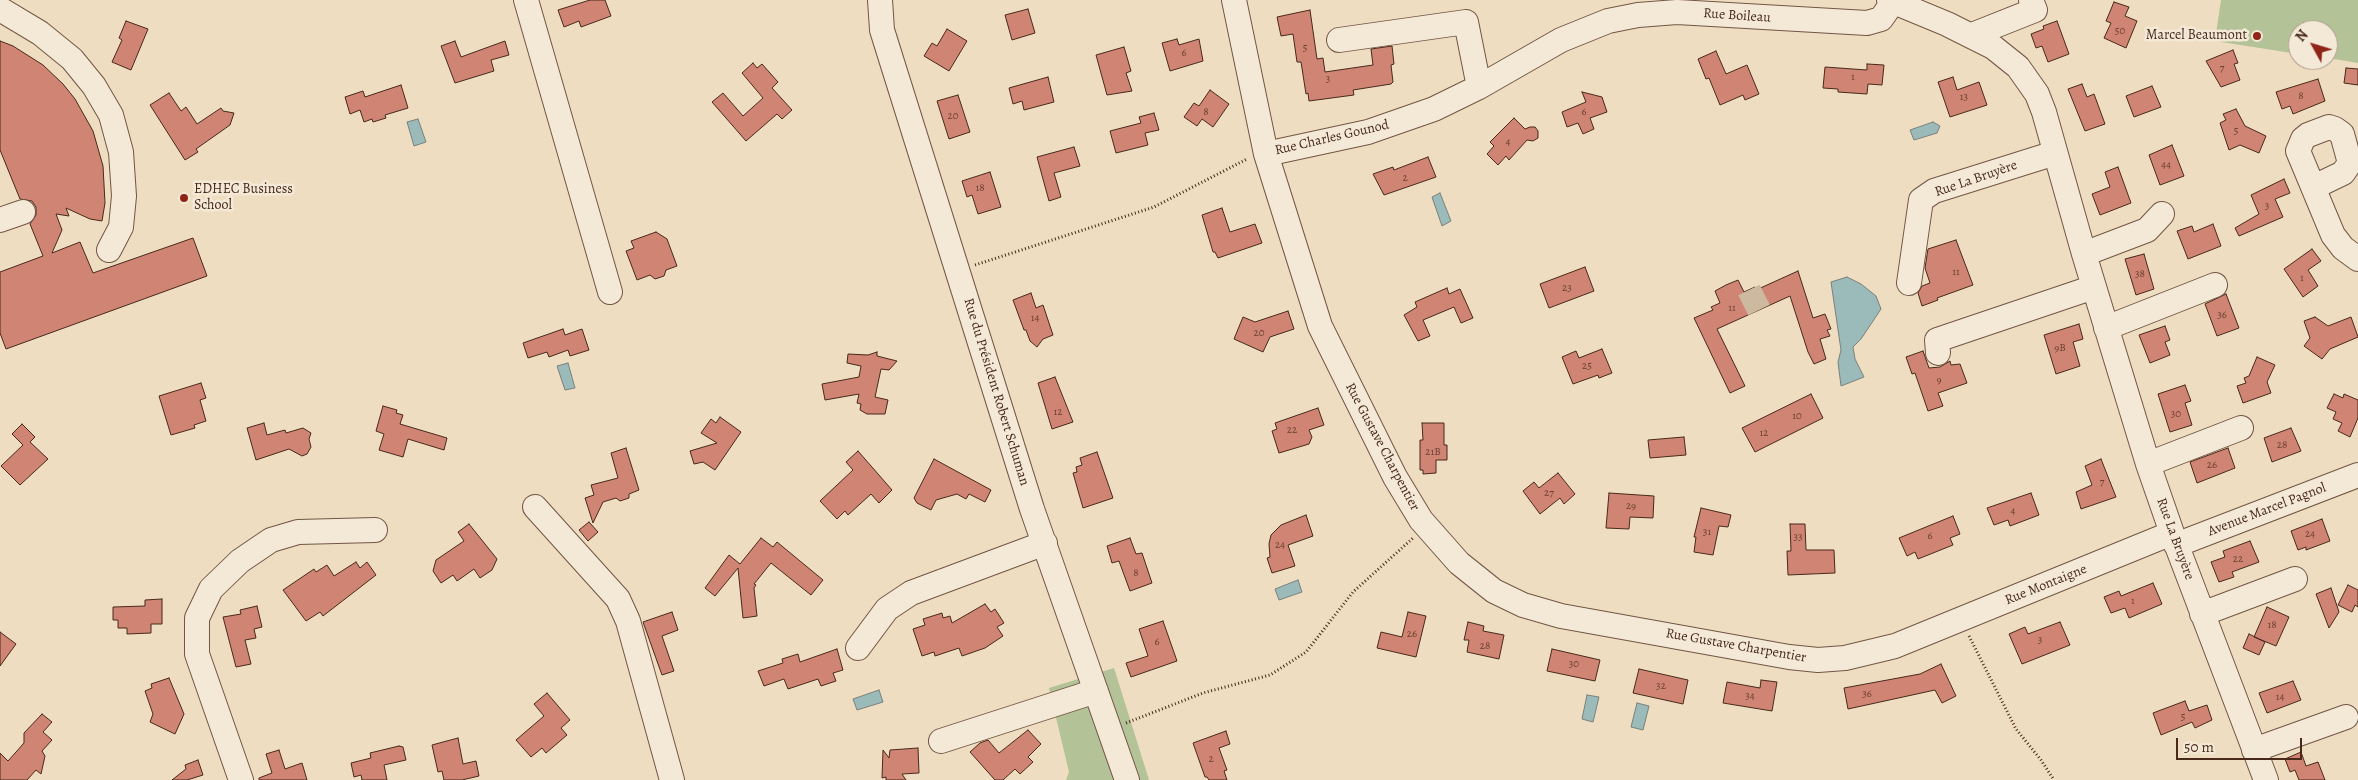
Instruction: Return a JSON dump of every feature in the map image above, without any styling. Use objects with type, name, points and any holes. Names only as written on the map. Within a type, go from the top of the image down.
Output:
[{"type":"street","points":[[526,0],[610,292]]},
{"type":"street","name":"Rue du Président Robert Schuman","points":[[880,0],[882,30],[1044,544],[1127,780]]},
{"type":"street","name":"Rue Gustave Charpentier","points":[[1234,0],[1266,154],[1320,326],[1395,477],[1426,526],[1459,563],[1494,591],[1523,605],[1561,616],[1811,659],[1845,658],[1871,654],[1920,636]]},
{"type":"street","points":[[1972,35],[2035,10],[2032,0]]},
{"type":"street","name":"Rue La Bruyère","points":[[1891,1],[1972,35],[2003,53],[2026,76],[2042,105],[2094,288],[2148,464],[2202,614],[2266,780]]},
{"type":"street","name":"Rue Boileau","points":[[1574,33],[1608,20],[1665,12],[1867,23],[1881,19],[1891,1]]},
{"type":"street","points":[[0,9],[40,33],[72,60],[94,86],[110,114],[121,152],[124,196],[121,227],[109,250]]},
{"type":"street","points":[[1339,40],[1466,22],[1479,87]]},
{"type":"street","name":"Rue Charles Gounod","points":[[1266,154],[1377,130],[1434,109],[1479,87],[1574,33]]},
{"type":"street","name":"Rue La Bruyère","points":[[1909,283],[1921,200],[1934,192],[2055,153]]},
{"type":"street","points":[[2314,187],[2337,242],[2358,259]]},
{"type":"street","points":[[0,220],[23,212]]},
{"type":"street","points":[[2084,254],[2147,230],[2162,214]]},
{"type":"street","points":[[2106,328],[2215,285]]},
{"type":"street","points":[[1938,353],[1937,340],[2094,288]]},
{"type":"street","points":[[2148,464],[2240,428]]},
{"type":"street","name":"Avenue Marcel Pagnol","points":[[2174,539],[2358,475]]},
{"type":"street","points":[[535,507],[618,599],[628,621],[672,780]]},
{"type":"street","points":[[241,780],[197,654],[197,618],[211,589],[240,561],[271,540],[298,532],[375,530]]},
{"type":"street","name":"Rue Montaigne","points":[[1920,636],[2174,539]]},
{"type":"street","points":[[858,648],[887,609],[911,593],[1044,544]]},
{"type":"street","points":[[2202,614],[2296,579]]},
{"type":"street","points":[[942,741],[1096,691]]},
{"type":"street","points":[[2254,750],[2346,717]]},
{"type":"path","points":[[958,272],[1005,254],[1154,206],[1233,164],[1266,154]]},
{"type":"path","points":[[1110,732],[1136,718],[1203,693],[1270,675],[1306,652],[1354,592],[1426,526]]},
{"type":"path","points":[[1960,620],[2016,728],[2054,780]]},
{"type":"green space","name":"Marcel Beaumont","points":[[2221,0],[2358,0],[2358,63],[2338,60],[2338,20],[2288,20],[2288,52],[2215,41]]},
{"type":"green space","points":[[1114,668],[1149,780],[1066,780],[1069,772],[1049,688]]},
{"type":"water","points":[[418,119],[426,142],[414,146],[407,122]]},
{"type":"water","points":[[1933,122],[1940,126],[1937,133],[1914,140],[1910,130]]},
{"type":"water","points":[[1440,193],[1451,221],[1442,226],[1432,197]]},
{"type":"water","points":[[1847,277],[1861,284],[1876,296],[1881,309],[1861,339],[1853,347],[1855,359],[1864,377],[1841,386],[1838,362],[1841,350],[1831,282]]},
{"type":"water","points":[[568,363],[575,388],[565,390],[557,366]]},
{"type":"water","points":[[1298,580],[1302,592],[1279,600],[1275,589]]},
{"type":"water","points":[[879,690],[883,702],[857,710],[853,699]]},
{"type":"water","points":[[1587,695],[1599,697],[1593,722],[1582,719]]},
{"type":"water","points":[[1637,703],[1649,706],[1643,730],[1631,727]]},
{"type":"building","points":[[590,0],[605,0],[611,16],[581,27],[579,21],[564,27],[558,10]]},
{"type":"building","points":[[2114,2],[2129,7],[2125,16],[2137,21],[2126,48],[2104,38],[2111,23],[2106,21]]},
{"type":"building","points":[[1028,9],[1035,33],[1012,40],[1005,15]]},
{"type":"building","points":[[1310,10],[1317,59],[1323,58],[1325,72],[1373,65],[1371,49],[1392,46],[1394,64],[1391,65],[1393,82],[1391,84],[1353,90],[1354,95],[1309,101],[1308,93],[1306,94],[1301,62],[1297,62],[1293,34],[1281,36],[1277,17]]},
{"type":"building","points":[[126,21],[148,29],[131,70],[112,62],[122,40],[119,38]]},
{"type":"building","points":[[2057,21],[2069,54],[2048,62],[2042,46],[2036,48],[2031,34],[2044,29],[2043,26]]},
{"type":"building","points":[[947,29],[967,41],[949,71],[924,56],[932,43],[937,46]]},
{"type":"building","points":[[1177,39],[1179,45],[1199,39],[1203,61],[1170,71],[1162,43]]},
{"type":"building","points":[[0,41],[13,46],[43,65],[63,84],[75,99],[93,131],[103,166],[105,203],[102,221],[90,219],[66,208],[69,216],[56,214],[62,230],[52,253],[80,242],[93,273],[193,238],[207,276],[6,349],[0,333],[0,272],[43,256],[30,224],[36,215],[36,207],[32,201],[20,199],[0,150]]},
{"type":"building","points":[[455,41],[461,57],[505,41],[509,55],[491,60],[494,71],[455,83],[441,46]]},
{"type":"building","points":[[1124,47],[1131,71],[1126,73],[1132,91],[1107,95],[1096,55]]},
{"type":"building","points":[[2233,50],[2238,63],[2234,64],[2240,80],[2221,87],[2206,61]]},
{"type":"building","points":[[1716,51],[1726,74],[1747,65],[1759,94],[1745,100],[1743,95],[1720,105],[1709,78],[1706,79],[1698,59]]},
{"type":"building","points":[[753,63],[757,68],[762,64],[778,82],[772,88],[792,110],[782,119],[777,114],[746,141],[712,102],[723,93],[743,116],[763,98],[742,73]]},
{"type":"building","points":[[1867,64],[1884,65],[1882,85],[1868,84],[1867,94],[1838,92],[1838,89],[1823,88],[1825,67],[1867,70]]},
{"type":"building","points":[[2346,68],[2358,69],[2358,85],[2344,83]]},
{"type":"building","points":[[1048,77],[1054,102],[1024,110],[1022,101],[1013,104],[1009,88]]},
{"type":"building","points":[[1953,77],[1957,90],[1979,82],[1987,105],[1950,117],[1938,82]]},
{"type":"building","points":[[2318,79],[2325,101],[2293,114],[2290,106],[2282,109],[2276,92]]},
{"type":"building","points":[[2082,84],[2087,97],[2094,94],[2105,124],[2085,131],[2068,89]]},
{"type":"building","points":[[401,85],[408,108],[385,115],[386,118],[373,122],[372,119],[364,122],[360,110],[350,114],[345,97],[363,91],[365,97]]},
{"type":"building","points":[[2152,86],[2161,107],[2134,117],[2126,96]]},
{"type":"building","points":[[1210,90],[1229,104],[1213,127],[1202,119],[1197,126],[1184,117],[1194,103],[1199,106]]},
{"type":"building","points":[[1582,92],[1602,97],[1607,112],[1590,118],[1594,129],[1583,134],[1578,123],[1567,127],[1562,112],[1586,102]]},
{"type":"building","points":[[169,93],[181,111],[186,107],[197,124],[221,108],[223,111],[234,113],[230,125],[196,149],[198,152],[185,160],[150,105]]},
{"type":"building","points":[[958,95],[970,132],[949,139],[937,101]]},
{"type":"building","points":[[2236,109],[2245,126],[2266,136],[2259,153],[2240,145],[2229,150],[2220,123],[2226,120],[2223,114]]},
{"type":"building","points":[[1154,113],[1159,130],[1145,133],[1148,145],[1116,153],[1110,131],[1141,123],[1139,117]]},
{"type":"building","points":[[1514,118],[1525,129],[1535,127],[1538,131],[1538,138],[1533,141],[1527,140],[1509,160],[1506,156],[1498,165],[1487,154],[1494,146],[1490,142]]},
{"type":"building","points":[[2172,145],[2184,176],[2160,185],[2149,155]]},
{"type":"building","points":[[1074,147],[1080,166],[1054,173],[1061,197],[1049,201],[1037,157]]},
{"type":"building","points":[[1428,157],[1436,177],[1384,195],[1373,174],[1393,167],[1394,170]]},
{"type":"building","points":[[2118,167],[2131,203],[2100,215],[2092,194],[2110,187],[2105,172]]},
{"type":"building","points":[[990,172],[1001,207],[978,214],[972,195],[967,197],[962,181]]},
{"type":"building","points":[[2284,179],[2290,193],[2275,199],[2283,217],[2239,236],[2235,228],[2259,214],[2251,195]]},
{"type":"building","points":[[1222,208],[1230,232],[1255,224],[1262,243],[1218,258],[1215,252],[1213,252],[1202,215]]},
{"type":"building","points":[[2213,224],[2221,246],[2188,259],[2177,231],[2192,226],[2194,232]]},
{"type":"building","points":[[656,232],[667,239],[677,266],[666,270],[664,276],[655,279],[650,275],[637,280],[626,251],[634,248],[631,241]]},
{"type":"building","points":[[1956,240],[1973,285],[1937,298],[1938,300],[1922,306],[1918,293],[1922,286],[1930,283],[1925,268],[1928,249]]},
{"type":"building","points":[[2312,249],[2321,261],[2308,270],[2318,286],[2303,297],[2284,269]]},
{"type":"building","points":[[2144,254],[2154,289],[2136,295],[2125,259]]},
{"type":"building","points":[[1585,267],[1594,291],[1549,308],[1540,284]]},
{"type":"building","points":[[1798,271],[1813,318],[1825,314],[1831,329],[1827,330],[1830,336],[1820,339],[1826,359],[1814,364],[1808,352],[1790,296],[1717,329],[1745,386],[1730,393],[1694,318],[1713,310],[1711,307],[1720,303],[1715,291],[1726,285],[1738,280],[1744,292],[1755,287],[1756,290]]},
{"type":"building","points":[[1447,288],[1449,294],[1460,289],[1473,318],[1461,323],[1454,307],[1423,320],[1430,336],[1418,341],[1404,315],[1417,307],[1415,302]]},
{"type":"building","points":[[1031,293],[1036,308],[1043,305],[1053,335],[1043,339],[1037,347],[1030,341],[1026,330],[1024,330],[1013,300]]},
{"type":"building","points":[[2226,294],[2239,328],[2217,336],[2205,304]]},
{"type":"building","points":[[1288,311],[1294,329],[1270,337],[1263,352],[1234,339],[1243,317],[1255,322]]},
{"type":"building","points":[[2315,317],[2328,326],[2351,317],[2358,337],[2330,349],[2322,359],[2304,346],[2310,338],[2304,321]]},
{"type":"building","points":[[2079,324],[2083,339],[2073,342],[2080,366],[2056,374],[2044,335]]},
{"type":"building","points":[[2165,326],[2170,340],[2165,342],[2170,355],[2150,363],[2139,335]]},
{"type":"building","points":[[563,329],[565,335],[582,329],[589,350],[570,356],[568,350],[549,357],[547,352],[528,358],[523,343]]},
{"type":"building","points":[[1602,349],[1612,373],[1599,378],[1598,375],[1573,384],[1562,357],[1576,351],[1579,358]]},
{"type":"building","points":[[1923,351],[1929,368],[1940,367],[1950,361],[1951,365],[1960,364],[1967,383],[1938,393],[1943,406],[1928,411],[1915,373],[1912,374],[1906,357]]},
{"type":"building","points":[[877,352],[877,356],[897,361],[889,370],[881,369],[875,397],[888,400],[885,414],[867,414],[860,410],[861,404],[857,403],[859,394],[825,400],[822,384],[859,377],[861,366],[847,363],[848,354],[868,355]]},
{"type":"building","points":[[2257,357],[2275,365],[2267,382],[2271,393],[2243,403],[2237,386],[2246,383],[2244,378],[2249,376]]},
{"type":"building","points":[[1055,377],[1073,422],[1052,429],[1038,383]]},
{"type":"building","points":[[201,383],[206,398],[200,400],[206,421],[194,425],[195,428],[171,435],[159,396]]},
{"type":"building","points":[[2185,385],[2191,401],[2185,403],[2192,425],[2170,432],[2158,394]]},
{"type":"building","points":[[1811,394],[1823,418],[1755,452],[1742,428]]},
{"type":"building","points":[[2334,394],[2343,398],[2344,394],[2358,400],[2358,418],[2350,437],[2338,431],[2342,423],[2333,419],[2336,412],[2327,408]]},
{"type":"building","points":[[383,406],[397,410],[396,413],[403,415],[400,424],[447,438],[444,450],[408,439],[403,457],[379,450],[384,434],[376,431]]},
{"type":"building","points":[[1318,408],[1324,425],[1309,430],[1312,437],[1309,444],[1279,453],[1272,431],[1277,429],[1275,423]]},
{"type":"building","points":[[720,417],[741,432],[715,470],[703,462],[694,464],[690,451],[717,443],[701,433],[711,419],[716,423]]},
{"type":"building","points":[[264,423],[267,435],[285,430],[286,433],[303,428],[311,433],[309,439],[311,447],[307,454],[302,456],[289,449],[256,460],[247,428]]},
{"type":"building","points":[[1422,423],[1444,423],[1444,445],[1447,445],[1447,460],[1436,460],[1436,473],[1423,474],[1423,470],[1420,470],[1420,440],[1423,440]]},
{"type":"building","points":[[22,424],[35,437],[30,442],[48,459],[20,485],[1,466],[23,445],[12,434]]},
{"type":"building","points":[[2291,428],[2301,451],[2272,462],[2264,438]]},
{"type":"building","points":[[1684,437],[1686,455],[1650,458],[1648,440]]},
{"type":"building","points":[[626,448],[639,490],[629,494],[629,498],[620,501],[616,498],[603,502],[593,523],[585,498],[594,495],[591,485],[618,478],[611,453]]},
{"type":"building","points":[[2228,448],[2235,468],[2197,483],[2190,462]]},
{"type":"building","points":[[858,451],[892,490],[879,503],[871,494],[848,515],[845,511],[837,519],[820,501],[853,470],[846,462]]},
{"type":"building","points":[[1097,452],[1113,498],[1083,508],[1073,473],[1077,472],[1076,467],[1082,465],[1080,458]]},
{"type":"building","points":[[934,459],[991,490],[985,502],[969,494],[966,499],[957,494],[936,500],[931,510],[917,503],[914,498]]},
{"type":"building","points":[[2101,459],[2116,497],[2081,509],[2076,492],[2092,485],[2085,466]]},
{"type":"building","points":[[1558,473],[1575,494],[1564,504],[1560,498],[1540,514],[1523,491],[1534,482],[1539,488]]},
{"type":"building","points":[[1609,493],[1654,496],[1653,518],[1630,517],[1629,529],[1606,528]]},
{"type":"building","points":[[2031,493],[2039,515],[2010,526],[2008,520],[1994,525],[1987,508]]},
{"type":"building","points":[[1701,508],[1731,515],[1728,527],[1719,526],[1713,555],[1694,552],[1696,537],[1694,537]]},
{"type":"building","points":[[1306,515],[1313,536],[1288,545],[1295,566],[1272,573],[1267,558],[1270,557],[1269,544],[1271,535],[1281,525]]},
{"type":"building","points":[[1953,516],[1960,534],[1950,538],[1953,545],[1918,559],[1915,552],[1907,556],[1899,538]]},
{"type":"building","points":[[2322,519],[2330,541],[2306,550],[2306,547],[2298,550],[2291,531]]},
{"type":"building","points":[[589,522],[598,532],[588,541],[579,530]]},
{"type":"building","points":[[469,524],[497,559],[492,570],[480,578],[474,569],[457,581],[453,575],[441,583],[433,571],[436,560],[464,541],[458,532]]},
{"type":"building","points":[[1790,524],[1805,524],[1806,550],[1834,550],[1835,573],[1788,575],[1787,551],[1791,551]]},
{"type":"building","points":[[761,538],[773,547],[777,542],[823,580],[811,595],[771,563],[754,584],[756,585],[754,588],[757,616],[743,618],[738,568],[715,596],[705,588],[729,555],[740,564]]},
{"type":"building","points":[[1130,538],[1136,554],[1142,553],[1152,583],[1130,591],[1119,561],[1112,563],[1107,546]]},
{"type":"building","points":[[2250,541],[2259,562],[2232,572],[2234,577],[2219,582],[2211,562],[2225,557],[2223,551]]},
{"type":"building","points":[[356,562],[360,568],[367,562],[376,575],[323,616],[320,612],[306,621],[283,590],[314,569],[316,572],[327,565],[334,576]]},
{"type":"building","points":[[2153,583],[2162,604],[2129,618],[2125,608],[2111,613],[2104,597],[2119,591],[2121,596]]},
{"type":"building","points":[[2348,585],[2358,590],[2358,607],[2355,605],[2352,612],[2338,605]]},
{"type":"building","points":[[2331,588],[2339,612],[2329,628],[2316,594]]},
{"type":"building","points":[[162,599],[162,624],[151,624],[151,633],[127,634],[127,628],[118,628],[118,620],[113,620],[113,607],[145,606],[145,600]]},
{"type":"building","points":[[985,604],[991,612],[995,609],[1004,623],[997,627],[1003,636],[985,648],[962,656],[959,648],[935,656],[934,652],[922,656],[913,629],[925,625],[923,619],[942,613],[943,618],[950,616],[952,623]]},
{"type":"building","points":[[257,606],[262,627],[254,629],[256,638],[245,640],[251,664],[236,667],[223,617],[241,614],[240,610]]},
{"type":"building","points":[[2267,607],[2289,617],[2276,646],[2254,637]]},
{"type":"building","points":[[672,612],[678,630],[662,636],[674,671],[662,675],[643,622]]},
{"type":"building","points":[[1408,612],[1426,616],[1416,657],[1377,648],[1381,632],[1402,637]]},
{"type":"building","points":[[1163,621],[1177,661],[1131,677],[1126,663],[1148,656],[1139,629]]},
{"type":"building","points":[[1468,622],[1484,626],[1483,631],[1504,635],[1499,659],[1467,652],[1469,640],[1464,640]]},
{"type":"building","points":[[2060,622],[2070,645],[2022,664],[2009,634],[2025,627],[2028,634]]},
{"type":"building","points":[[0,632],[16,644],[0,666]]},
{"type":"building","points":[[2249,634],[2265,642],[2259,655],[2243,648]]},
{"type":"building","points":[[837,649],[843,670],[833,673],[836,681],[821,686],[818,679],[788,689],[784,679],[764,686],[758,671],[783,663],[782,659],[798,654],[800,662]]},
{"type":"building","points":[[1552,649],[1600,660],[1595,681],[1547,671]]},
{"type":"building","points":[[1941,664],[1956,696],[1942,703],[1935,690],[1848,709],[1844,688],[1920,674]]},
{"type":"building","points":[[1639,669],[1688,680],[1683,704],[1633,693]]},
{"type":"building","points":[[169,678],[184,714],[175,734],[150,722],[153,714],[145,691],[152,688],[151,684]]},
{"type":"building","points":[[1761,680],[1777,682],[1772,711],[1723,703],[1727,682],[1760,688]]},
{"type":"building","points":[[2293,681],[2301,700],[2267,713],[2259,693]]},
{"type":"building","points":[[547,693],[570,720],[561,728],[567,735],[546,753],[542,748],[531,757],[516,740],[544,716],[534,704]]},
{"type":"building","points":[[2185,701],[2189,711],[2207,705],[2212,720],[2195,728],[2192,722],[2161,735],[2153,713]]},
{"type":"building","points":[[42,714],[52,722],[43,732],[52,740],[42,751],[45,756],[41,774],[36,770],[27,780],[0,780],[0,753],[8,761],[24,743],[24,733]]},
{"type":"building","points":[[1028,730],[1041,744],[1028,757],[1033,762],[1020,774],[1015,769],[1003,780],[995,780],[970,752],[980,743],[988,740],[999,753]]},
{"type":"building","points":[[1226,731],[1230,744],[1219,748],[1227,770],[1224,771],[1227,780],[1209,780],[1205,777],[1193,743]]},
{"type":"building","points":[[458,738],[463,764],[476,761],[479,776],[462,780],[444,780],[442,771],[438,772],[432,745]]},
{"type":"building","points":[[399,746],[403,747],[406,760],[384,765],[387,780],[362,780],[361,775],[354,777],[351,763],[371,758],[370,753]]},
{"type":"building","points":[[918,748],[919,773],[902,774],[906,780],[886,780],[886,777],[882,778],[883,750],[889,758],[890,750]]},
{"type":"building","points":[[279,750],[285,769],[302,763],[307,780],[259,780],[259,778],[272,773],[266,754]]},
{"type":"building","points":[[2301,752],[2306,766],[2318,762],[2325,780],[2299,780],[2295,770],[2290,772],[2285,759]]},
{"type":"building","points":[[198,760],[203,775],[187,780],[172,780],[186,769],[185,765]]},
{"type":"tunnel","points":[[1749,290],[1759,310]]},
{"type":"place","name":"Marcel Beaumont","points":[[2257,36]]},
{"type":"place","name":"EDHEC Business School","points":[[184,198]]}]
